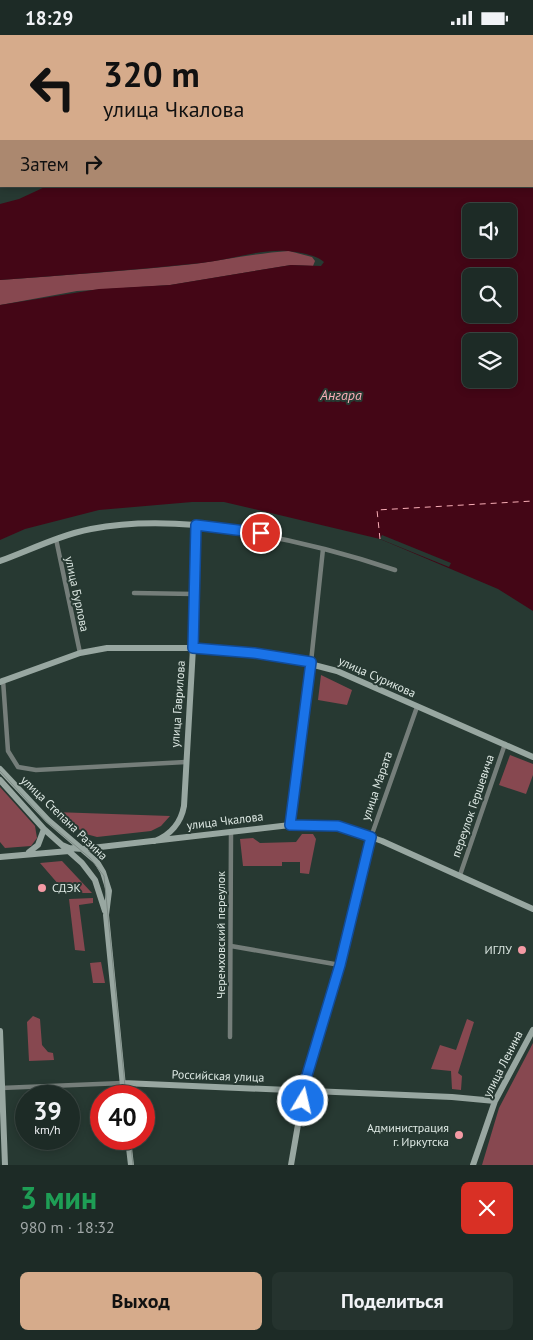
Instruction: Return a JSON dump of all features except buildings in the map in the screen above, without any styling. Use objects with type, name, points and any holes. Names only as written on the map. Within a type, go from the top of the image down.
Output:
[{"type":"main road","points":[[0,561],[56,539],[91,529],[163,522],[196,525]]},
{"type":"main road","name":"улица Гаврилова","points":[[155,841],[171,831],[182,813],[193,648],[196,525]]},
{"type":"main road","name":"улица Сурикова","points":[[2,681],[80,653],[107,649],[193,648],[254,653],[311,662],[337,671],[533,757]]},
{"type":"main road","name":"улица Степана Разина","points":[[0,769],[48,820],[96,862],[107,881],[109,891],[106,915]]},
{"type":"main road","name":"улица Степана Разина","points":[[0,780],[44,829],[82,863],[95,880],[106,915],[123,1083]]},
{"type":"main road","name":"улица Чкалова","points":[[62,845],[83,849],[290,825],[338,826],[371,837],[533,909]]},
{"type":"main road","points":[[28,853],[38,845],[44,829]]},
{"type":"main road","points":[[0,857],[28,853],[69,851]]},
{"type":"main road","name":"улица Ленина","points":[[473,1165],[495,1101],[533,1030]]},
{"type":"main road","points":[[0,1031],[5,1165]]},
{"type":"main road","name":"Российская улица","points":[[123,1083],[452,1097],[495,1101]]},
{"type":"main road","name":"улица Марата","points":[[291,1165],[304,1090]]},
{"type":"main road","points":[[129,1150],[131,1165]]},
{"type":"street","points":[[196,525],[255,532],[348,554],[395,571]]},
{"type":"street","name":"улица Бурлова","points":[[56,539],[80,653]]},
{"type":"street","points":[[290,825],[311,662],[323,549]]},
{"type":"street","points":[[134,593],[194,595]]},
{"type":"street","points":[[2,681],[8,751],[18,767],[36,770],[186,762]]},
{"type":"street","name":"улица Марата","points":[[304,1090],[340,965],[371,837],[417,707]]},
{"type":"street","name":"переулок Гершевича","points":[[460,875],[505,744]]},
{"type":"street","name":"Черемховский переулок","points":[[230,1037],[232,832]]},
{"type":"street","points":[[231,946],[340,965]]},
{"type":"street","name":"Российская улица","points":[[2,1088],[123,1083]]},
{"type":"shaded area","points":[[289,251],[312,257],[315,261],[313,266],[291,265],[170,285],[77,291],[0,305],[0,280],[170,266]]},
{"type":"shaded area","points":[[321,675],[352,690],[347,705],[318,700]]},
{"type":"shaded area","points":[[510,755],[533,764],[533,775],[526,794],[499,785]]},
{"type":"shaded area","points":[[0,787],[35,826],[37,838],[31,846],[5,848],[0,842]]},
{"type":"shaded area","points":[[54,812],[170,816],[161,826],[151,831],[97,837],[86,834]]},
{"type":"shaded area","points":[[302,834],[313,834],[316,839],[309,874],[300,873],[300,862],[282,862],[282,866],[243,866],[240,839],[253,838],[260,843],[296,842]]},
{"type":"shaded area","points":[[62,861],[92,893],[66,893],[40,863]]},
{"type":"shaded area","points":[[93,898],[93,903],[79,905],[85,951],[75,950],[69,899]]},
{"type":"shaded area","points":[[101,962],[105,983],[93,983],[90,963]]},
{"type":"shaded area","points":[[33,1016],[40,1019],[42,1045],[48,1052],[53,1053],[54,1060],[29,1061],[27,1022]]},
{"type":"shaded area","points":[[467,1019],[474,1022],[458,1073],[462,1076],[461,1090],[452,1089],[451,1071],[431,1069],[440,1045],[456,1050]]},
{"type":"shaded area","points":[[533,1043],[533,1165],[482,1165],[499,1108]]},
{"type":"water","name":"Ангара","points":[[45,187],[533,187],[533,611],[498,589],[380,539],[224,502],[192,502],[99,510],[25,529],[0,540],[0,305],[99,289],[170,285],[291,265],[321,266],[324,262],[317,257],[307,254],[277,251],[201,263],[0,280],[0,204],[19,199]]},
{"type":"pier","points":[[382,535],[451,563],[449,567],[380,539]]},
{"type":"ferry route","points":[[380,539],[377,510],[533,501]]},
{"type":"tram line","points":[[0,771],[46,821],[90,858],[104,876],[125,1085]]},
{"type":"tram line","points":[[131,1150],[133,1165]]},
{"type":"place","name":"СДЭК","points":[[42,888]]},
{"type":"place","name":"ИГЛУ","points":[[522,950]]},
{"type":"place","name":"Администрация г. Иркутска","points":[[459,1135]]},
{"type":"route","points":[[261,533],[196,525],[193,648],[254,653],[311,662],[290,825],[338,826],[371,837],[340,965],[305,1082],[303,1101]]}]
